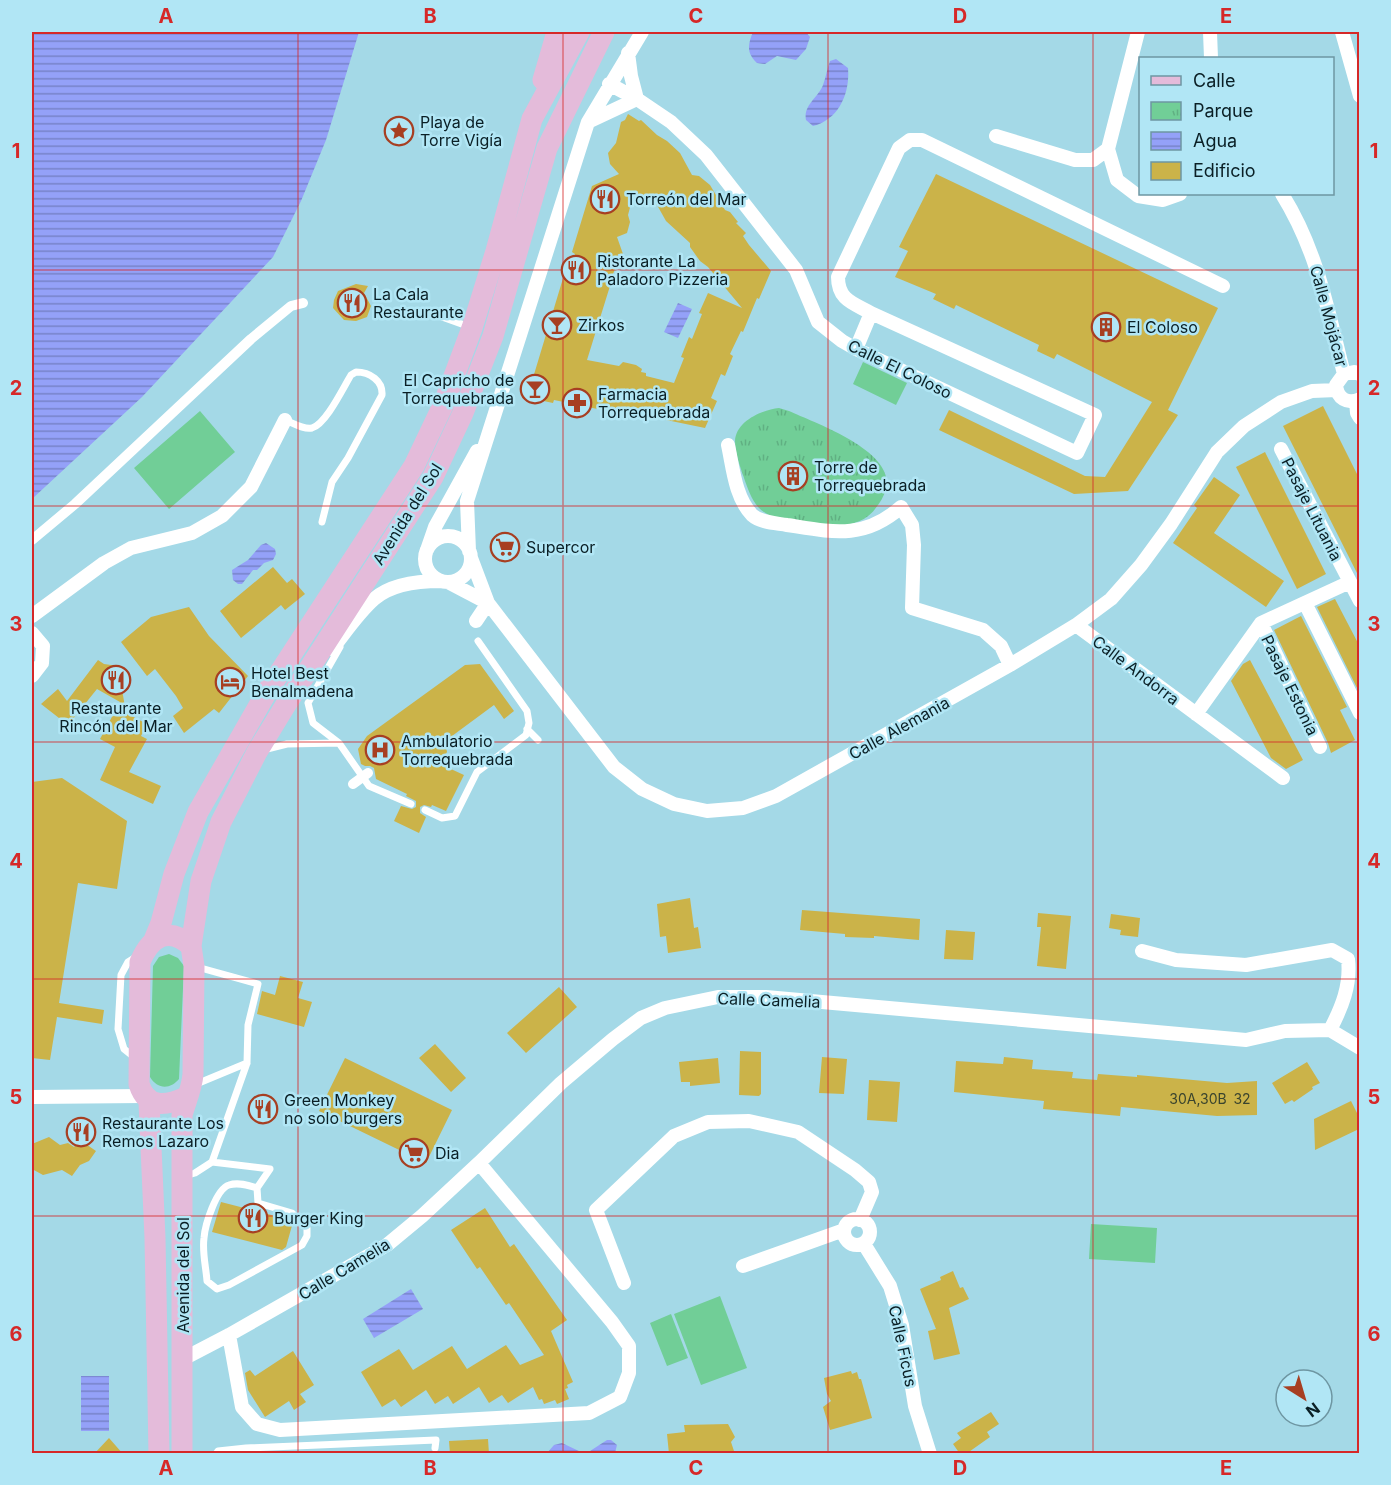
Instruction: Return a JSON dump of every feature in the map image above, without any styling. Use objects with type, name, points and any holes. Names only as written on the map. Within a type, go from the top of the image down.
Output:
[{"type":"main road","points":[[532,119],[557,32]]},
{"type":"main road","name":"Avenida del Sol","points":[[159,1454],[155,1238],[146,1099],[139,1084],[140,962],[161,923],[174,874],[198,812],[265,696],[414,466],[444,403],[472,328],[496,251],[532,119],[579,32]]},
{"type":"main road","name":"Avenida del Sol","points":[[182,1454],[182,1115],[189,1092],[193,956],[206,882],[221,822],[257,752],[285,706],[433,477],[463,413],[493,336],[547,148],[604,32]]},
{"type":"main road","points":[[150,945],[163,936],[181,937],[193,956]]},
{"type":"main road","points":[[146,1099],[166,1104],[189,1092]]},
{"type":"street","points":[[285,706],[375,598],[395,588],[421,581],[462,578],[467,572],[470,554],[467,501],[588,122],[642,32]]},
{"type":"street","points":[[1138,32],[1108,149],[1117,180],[1138,196],[1162,200],[1177,195]]},
{"type":"street","points":[[1210,32],[1211,57]]},
{"type":"street","points":[[1342,32],[1359,96]]},
{"type":"street","points":[[588,122],[637,99],[628,53]]},
{"type":"street","name":"Calle El Coloso","points":[[609,84],[637,99],[671,122],[706,155],[796,270],[818,322],[842,341],[1077,453],[1095,415],[871,313]]},
{"type":"street","points":[[996,136],[1075,160],[1093,160],[1108,149]]},
{"type":"street","points":[[856,349],[871,313],[845,299],[838,288],[838,277],[899,148],[910,140],[922,140],[1223,286]]},
{"type":"street","name":"Calle Mojácar","points":[[1283,195],[1298,220],[1322,281],[1344,374]]},
{"type":"street","points":[[32,540],[75,504],[251,339],[291,306],[303,303]]},
{"type":"street","points":[[1359,375],[1354,372],[1344,374],[1338,381],[1337,390],[1346,401],[1358,400],[1356,413],[1359,418]]},
{"type":"street","name":"Calle Alemania","points":[[444,581],[488,603],[614,767],[642,789],[674,804],[707,811],[743,808],[776,796],[1010,665],[1076,625],[1112,599],[1141,565],[1171,524],[1217,452],[1244,426],[1281,402],[1312,391],[1337,390]]},
{"type":"street","points":[[32,616],[105,563],[131,548],[192,533],[222,516],[251,487],[285,420]]},
{"type":"street","points":[[444,581],[429,571],[425,557],[427,550],[435,527],[494,421]]},
{"type":"street","points":[[728,445],[743,501],[753,516],[764,521],[831,532],[854,531],[885,521],[901,507],[912,525],[914,545],[912,608],[983,630],[1001,646],[1010,665]]},
{"type":"street","name":"Pasaje Lituania","points":[[1281,449],[1359,601]]},
{"type":"street","points":[[427,550],[438,539],[445,536],[460,539],[470,554],[488,603],[476,621]]},
{"type":"street","points":[[1261,623],[1350,582]]},
{"type":"street","points":[[1305,603],[1359,713]]},
{"type":"street","name":"Calle Andorra","points":[[1197,714],[1261,623]]},
{"type":"street","name":"Pasaje Estonia","points":[[1261,623],[1320,747]]},
{"type":"street","name":"Calle Andorra","points":[[1076,625],[1283,778]]},
{"type":"street","points":[[32,633],[42,646],[42,663],[32,676]]},
{"type":"street","points":[[353,784],[366,775]]},
{"type":"street","points":[[1142,951],[1176,960],[1246,964],[1332,950],[1348,959],[1349,968],[1341,1008],[1330,1030],[1359,1048]]},
{"type":"street","name":"Calle Camelia","points":[[183,1359],[387,1245],[479,1163],[561,1083],[641,1018],[665,1008],[718,997],[766,997],[1246,1040],[1285,1031],[1330,1030]]},
{"type":"street","points":[[32,1097],[146,1099]]},
{"type":"street","points":[[624,1282],[596,1210],[674,1136],[708,1122],[749,1121],[798,1132],[855,1170],[868,1182],[872,1192],[860,1220],[851,1220],[844,1230],[743,1266]]},
{"type":"street","points":[[229,1335],[242,1407],[257,1424],[280,1430],[589,1413],[620,1397],[629,1373],[629,1346],[612,1322],[479,1163]]},
{"type":"street","name":"Calle Ficus","points":[[844,1230],[848,1242],[855,1245],[864,1244],[869,1237],[869,1228],[864,1221],[860,1220]]},
{"type":"street","name":"Calle Ficus","points":[[864,1244],[890,1286],[902,1325],[915,1406],[930,1454]]},
{"type":"lane","points":[[442,317],[472,328]]},
{"type":"lane","points":[[285,420],[305,428],[317,425],[325,417],[351,375],[356,372],[367,374],[380,382],[382,387],[382,395],[332,482],[322,522]]},
{"type":"lane","points":[[353,624],[308,703],[313,723],[339,744],[366,775],[369,786],[411,804]]},
{"type":"lane","points":[[425,810],[442,818],[455,816],[477,772],[526,735],[529,723],[527,711],[478,641]]},
{"type":"lane","points":[[527,729],[538,740]]},
{"type":"lane","points":[[257,752],[287,744],[339,744]]},
{"type":"lane","points":[[183,1177],[195,1173],[212,1162],[247,1064],[249,1014],[258,984],[193,956]]},
{"type":"lane","points":[[189,1092],[247,1064]]},
{"type":"lane","points":[[212,1162],[270,1169],[257,1188],[258,1203],[292,1213],[307,1228],[308,1236],[302,1245],[230,1285],[217,1289],[207,1281],[204,1238],[217,1194],[225,1186],[231,1184],[239,1183],[257,1188]]},
{"type":"lane","points":[[216,1454],[218,1451],[246,1448],[436,1440],[435,1448]]},
{"type":"green space","points":[[863,362],[907,383],[896,405],[853,384]]},
{"type":"green space","points":[[779,408],[851,440],[879,462],[886,475],[886,489],[880,502],[870,514],[853,523],[826,526],[778,519],[757,506],[748,490],[738,461],[735,446],[736,434],[751,418],[765,411]]},
{"type":"green space","points":[[200,411],[235,452],[169,509],[134,468]]},
{"type":"green space","points":[[169,954],[178,958],[184,966],[179,1079],[172,1085],[164,1087],[156,1084],[150,1077],[153,966],[159,957]]},
{"type":"green space","points":[[1091,1224],[1157,1228],[1155,1263],[1089,1259]]},
{"type":"green space","points":[[720,1296],[747,1368],[701,1385],[674,1314]]},
{"type":"green space","points":[[671,1314],[688,1358],[667,1366],[650,1323]]},
{"type":"water","points":[[32,32],[359,32],[326,140],[301,201],[273,257],[142,397],[32,499]]},
{"type":"water","points":[[753,32],[806,32],[810,37],[806,49],[796,60],[777,56],[765,64],[757,63],[750,52],[749,44]]},
{"type":"water","points":[[836,59],[848,68],[845,95],[830,117],[813,126],[806,120],[807,110],[823,85],[830,61]]},
{"type":"water","points":[[678,303],[692,309],[678,338],[664,332]]},
{"type":"water","points":[[266,543],[275,549],[276,554],[273,560],[253,570],[242,584],[238,584],[233,580],[232,570],[248,560],[261,545]]},
{"type":"water","points":[[411,1289],[423,1309],[374,1338],[363,1319]]},
{"type":"water","points":[[81,1376],[109,1376],[109,1431],[81,1431]]},
{"type":"water","points":[[607,1440],[617,1445],[615,1453],[587,1453]]},
{"type":"water","points":[[562,1443],[587,1453],[547,1453],[554,1445]]},
{"type":"building","points":[[628,114],[641,120],[680,153],[692,175],[699,176],[710,185],[725,210],[730,212],[738,222],[736,223],[746,233],[743,236],[749,245],[771,271],[743,332],[741,331],[730,354],[733,356],[725,376],[721,374],[711,398],[717,401],[705,428],[613,409],[612,412],[554,400],[553,403],[534,399],[529,391],[564,275],[568,276],[575,254],[572,252],[592,186],[619,174],[610,164],[608,153],[616,143],[621,122]],"holes":[[[632,200],[648,200],[657,205],[666,221],[690,243],[690,247],[700,261],[708,267],[742,308],[708,293],[699,313],[702,314],[692,339],[689,337],[681,357],[684,358],[674,383],[646,376],[646,373],[641,372],[642,369],[636,365],[623,362],[619,366],[587,360],[610,286],[607,276],[613,274],[618,254],[623,254],[617,237],[627,233]]]},
{"type":"building","name":"El Coloso","points":[[936,174],[1218,308],[1168,410],[1178,415],[1128,491],[1074,494],[939,430],[949,410],[1085,476],[1105,477],[1152,402],[1057,354],[1054,359],[1037,351],[1039,345],[956,305],[954,309],[933,299],[936,294],[895,277],[908,251],[899,247]]},
{"type":"building","name":"La Cala Restaurante","points":[[356,284],[368,286],[364,293],[371,306],[367,317],[356,321],[344,320],[333,308],[334,300],[338,291]]},
{"type":"building","points":[[1323,406],[1359,478],[1359,577],[1283,426]]},
{"type":"building","points":[[1265,452],[1326,574],[1297,589],[1236,467]]},
{"type":"building","points":[[1214,477],[1240,495],[1214,533],[1284,581],[1266,607],[1173,543],[1197,508],[1194,505]]},
{"type":"building","points":[[273,567],[287,583],[292,579],[305,594],[285,610],[281,605],[241,638],[220,611]]},
{"type":"building","points":[[1335,599],[1359,645],[1359,692],[1317,607]]},
{"type":"building","points":[[189,607],[209,636],[248,676],[219,713],[214,709],[184,733],[173,716],[183,708],[176,696],[155,669],[147,676],[121,642],[151,617]]},
{"type":"building","points":[[1301,616],[1347,707],[1340,710],[1355,740],[1331,753],[1274,630]]},
{"type":"building","points":[[98,660],[104,664],[118,666],[126,713],[147,724],[141,736],[147,739],[129,772],[161,786],[153,804],[100,780],[115,747],[100,739],[120,702],[97,689],[68,725],[41,704],[58,689],[67,701]]},
{"type":"building","points":[[1250,660],[1303,760],[1286,769],[1271,758],[1231,681],[1243,664]]},
{"type":"building","points":[[480,664],[514,711],[504,719],[494,705],[452,736],[456,740],[446,747],[447,752],[440,764],[464,775],[446,811],[432,805],[431,807],[424,805],[420,807],[420,813],[426,817],[419,833],[394,821],[401,806],[412,809],[416,807],[416,801],[376,779],[374,768],[361,764],[358,749],[367,736],[465,665]]},
{"type":"building","points":[[62,778],[127,821],[117,889],[78,883],[59,1003],[104,1010],[102,1024],[57,1017],[50,1060],[32,1058],[32,782]]},
{"type":"building","points":[[690,898],[694,928],[698,927],[701,948],[668,953],[666,936],[660,937],[657,904]]},
{"type":"building","points":[[802,910],[920,919],[919,940],[874,936],[874,938],[845,937],[845,934],[800,930]]},
{"type":"building","points":[[1038,913],[1071,916],[1066,969],[1037,966],[1041,927],[1037,927]]},
{"type":"building","points":[[1111,914],[1140,918],[1138,937],[1120,935],[1121,930],[1109,928]]},
{"type":"building","points":[[946,930],[975,932],[973,960],[944,959]]},
{"type":"building","points":[[280,976],[303,982],[298,998],[312,1002],[304,1027],[257,1014],[262,991],[275,995]]},
{"type":"building","points":[[559,987],[577,1007],[526,1053],[507,1033]]},
{"type":"building","points":[[435,1044],[466,1078],[451,1092],[419,1058]]},
{"type":"building","points":[[740,1051],[761,1052],[761,1094],[759,1096],[739,1095]]},
{"type":"building","points":[[822,1057],[847,1059],[844,1094],[819,1093]]},
{"type":"building","points":[[1004,1057],[1033,1060],[1032,1069],[1073,1072],[1072,1078],[1097,1080],[1098,1074],[1227,1083],[1257,1081],[1257,1115],[1217,1116],[1121,1107],[1120,1116],[1043,1109],[1044,1101],[954,1092],[956,1061],[1003,1064]]},
{"type":"building","points":[[345,1058],[452,1110],[426,1163],[319,1111]]},
{"type":"building","points":[[718,1058],[720,1083],[690,1086],[690,1082],[681,1082],[679,1062]]},
{"type":"building","points":[[1307,1062],[1320,1083],[1294,1102],[1292,1100],[1285,1104],[1272,1083]]},
{"type":"building","points":[[869,1080],[900,1082],[897,1122],[867,1120]]},
{"type":"building","points":[[1351,1101],[1359,1117],[1359,1129],[1315,1150],[1314,1119]]},
{"type":"building","points":[[49,1137],[60,1145],[68,1143],[74,1147],[80,1140],[96,1151],[89,1161],[80,1165],[72,1176],[62,1170],[43,1175],[32,1169],[32,1144]]},
{"type":"building","points":[[221,1202],[291,1220],[293,1222],[286,1247],[282,1250],[212,1232]]},
{"type":"building","points":[[485,1208],[510,1247],[514,1244],[567,1320],[551,1331],[573,1382],[565,1389],[569,1399],[557,1404],[555,1400],[544,1404],[542,1399],[539,1400],[533,1387],[508,1403],[502,1395],[489,1403],[479,1387],[453,1404],[448,1396],[435,1404],[426,1390],[401,1407],[395,1399],[382,1407],[361,1372],[399,1349],[413,1370],[452,1346],[467,1369],[506,1345],[520,1365],[544,1355],[509,1303],[506,1305],[480,1267],[477,1269],[451,1230]]},
{"type":"building","points":[[953,1271],[960,1288],[963,1287],[969,1299],[949,1308],[960,1354],[934,1360],[928,1331],[936,1329],[920,1289],[941,1280],[940,1277]]},
{"type":"building","points":[[293,1351],[314,1385],[300,1394],[306,1402],[294,1410],[289,1401],[265,1417],[248,1390],[245,1373],[250,1370],[255,1376]]},
{"type":"building","points":[[851,1371],[852,1374],[857,1372],[861,1379],[872,1418],[830,1430],[823,1407],[831,1401],[824,1378]]},
{"type":"building","points":[[991,1412],[999,1424],[987,1432],[990,1437],[966,1454],[960,1454],[953,1444],[961,1438],[957,1433]]},
{"type":"building","points":[[728,1424],[735,1437],[731,1442],[735,1454],[669,1454],[667,1434],[685,1432],[684,1425]]},
{"type":"building","points":[[109,1438],[123,1454],[94,1454]]},
{"type":"building","points":[[488,1439],[489,1454],[450,1454],[449,1441]]},
{"type":"place","name":"Playa de Torre Vigía","points":[[399,131]]},
{"type":"place","name":"Torreón del Mar","points":[[605,199]]},
{"type":"place","name":"Ristorante La Paladoro Pizzeria","points":[[576,270]]},
{"type":"place","name":"La Cala Restaurante","points":[[352,303]]},
{"type":"place","name":"Zirkos","points":[[557,325]]},
{"type":"place","name":"El Coloso","points":[[1106,327]]},
{"type":"place","name":"El Capricho de Torrequebrada","points":[[535,389]]},
{"type":"place","name":"Farmacia Torrequebrada","points":[[577,403]]},
{"type":"place","name":"Torre de Torrequebrada","points":[[793,476]]},
{"type":"place","name":"Supercor","points":[[505,547]]},
{"type":"place","name":"Restaurante Rincón del Mar","points":[[116,680]]},
{"type":"place","name":"Hotel Best Benalmadena","points":[[230,682]]},
{"type":"place","name":"Ambulatorio Torrequebrada","points":[[380,750]]},
{"type":"place","name":"Green Monkey no solo burgers","points":[[263,1109]]},
{"type":"place","name":"Restaurante Los Remos Lazaro","points":[[81,1132]]},
{"type":"place","name":"Dia","points":[[414,1153]]},
{"type":"place","name":"Burger King","points":[[253,1218]]}]
